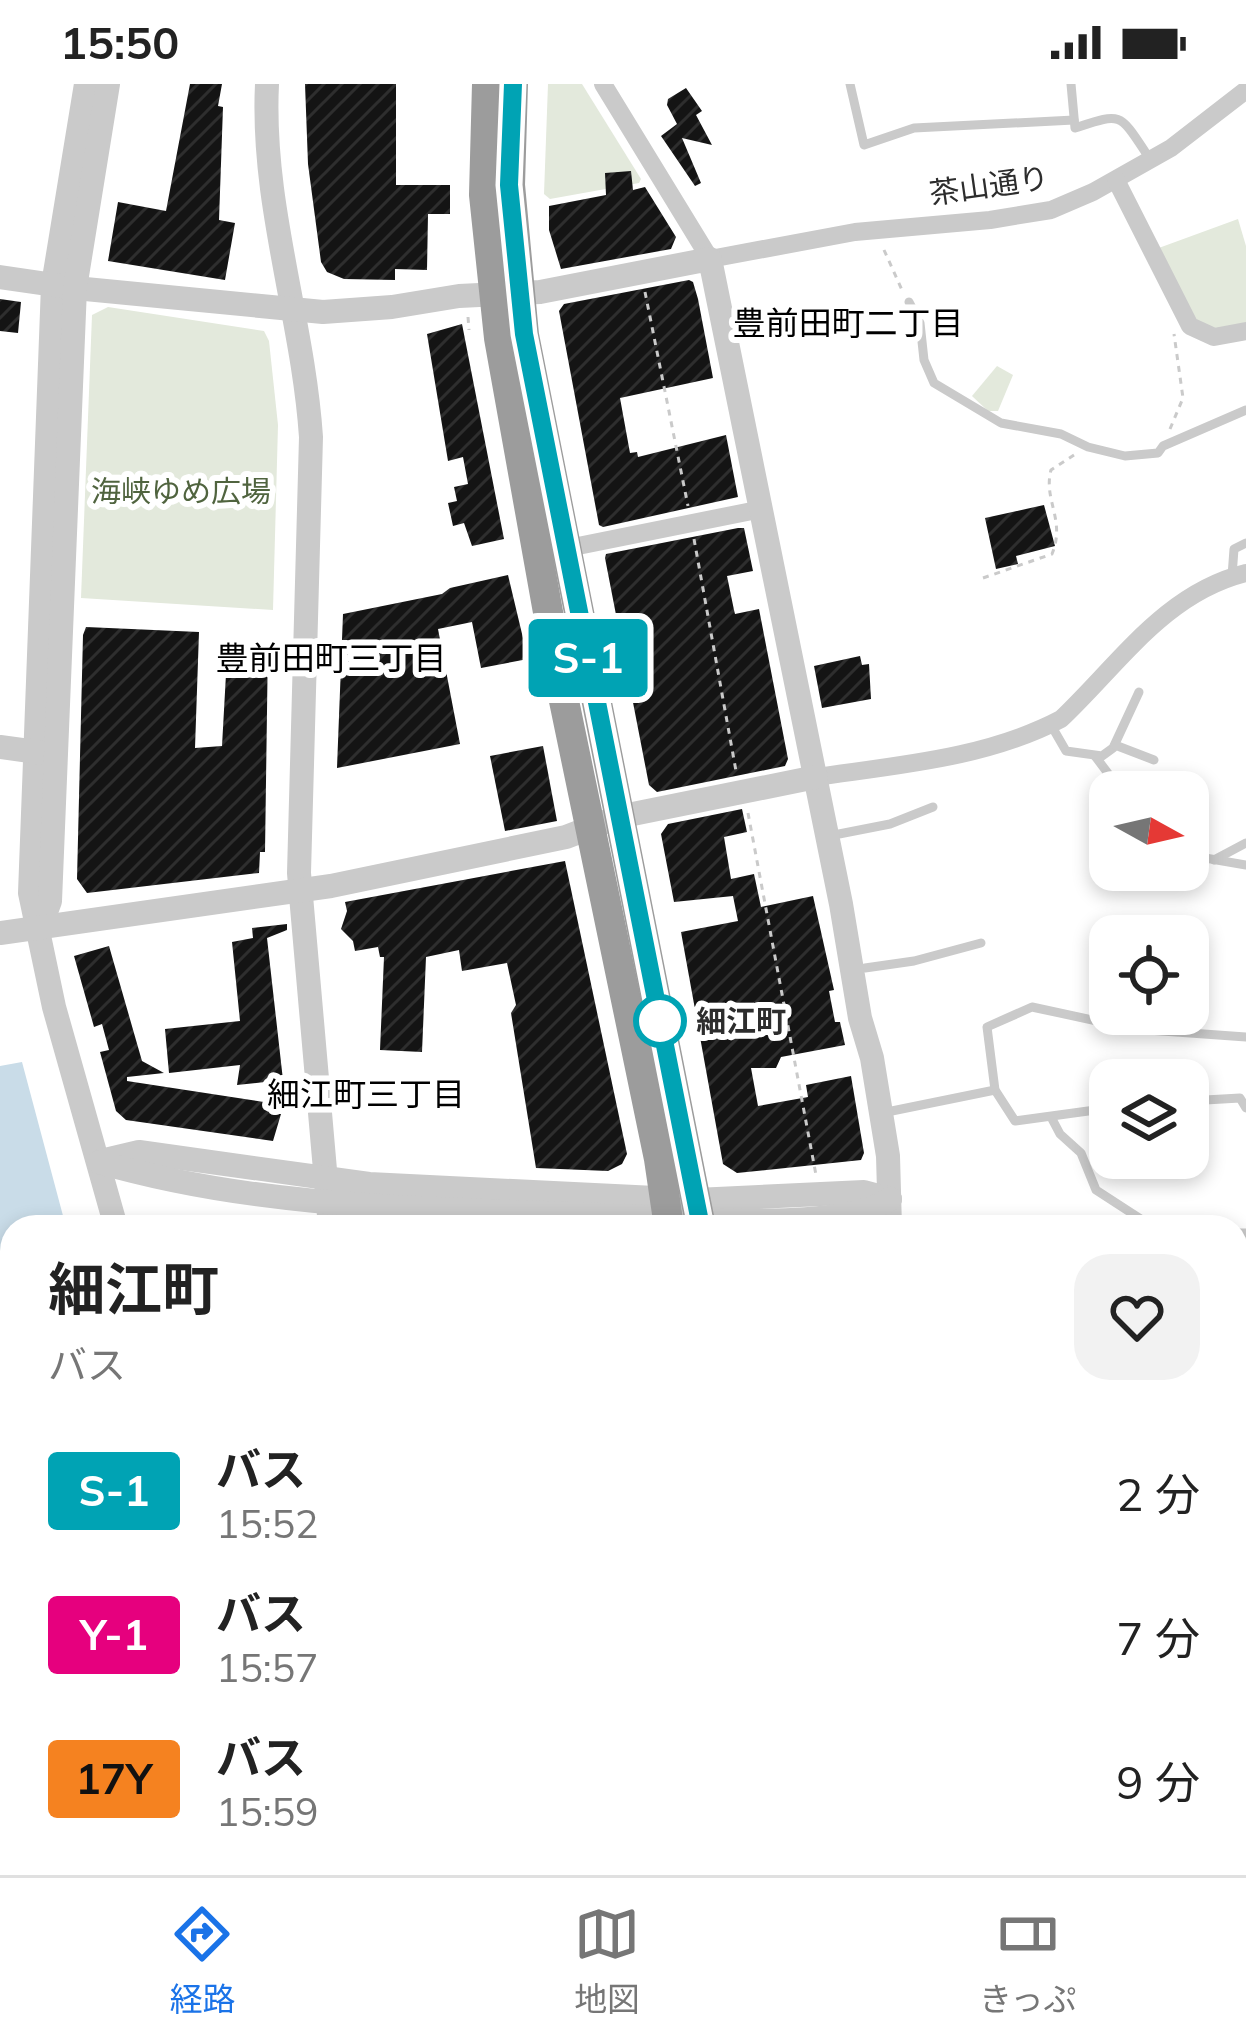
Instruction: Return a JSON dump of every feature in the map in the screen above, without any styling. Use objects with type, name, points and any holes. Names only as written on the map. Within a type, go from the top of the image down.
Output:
[{"type":"highway","points":[[487,84],[484,195],[568,548],[604,823],[683,1215]]},
{"type":"highway","points":[[513,84],[505,296],[562,696],[604,823]]},
{"type":"street","points":[[86,84],[64,286],[46,754],[50,901],[40,928],[54,1006],[113,1215]]},
{"type":"street","points":[[64,286],[108,84]]},
{"type":"street","points":[[267,84],[270,186],[306,383],[312,470],[298,823],[328,1204]]},
{"type":"street","points":[[603,84],[710,259],[888,1156],[890,1215]]},
{"type":"street","name":"茶山通り","points":[[710,259],[855,232],[1021,216],[1066,205],[1172,148],[1246,90]]},
{"type":"street","points":[[1117,180],[1190,326],[1214,338],[1246,331]]},
{"type":"street","points":[[0,277],[292,309],[368,310],[459,296],[505,296],[710,259]]},
{"type":"street","points":[[568,548],[762,509]]},
{"type":"street","points":[[0,933],[300,891],[816,777],[970,751],[1051,725],[1169,610],[1207,584],[1239,574]]},
{"type":"street","points":[[0,747],[46,754]]},
{"type":"street","points":[[99,1162],[139,1152],[328,1204],[653,1215]]},
{"type":"street","points":[[719,1215],[865,1211],[890,1198]]},
{"type":"lane","points":[[850,84],[864,145],[914,128],[1074,120]]},
{"type":"lane","points":[[1071,84],[1075,128],[1112,116],[1124,119],[1146,153]]},
{"type":"lane","points":[[909,302],[920,323],[924,360],[934,383],[1001,422],[1061,434],[1125,456],[1158,453],[1163,446],[1246,410]]},
{"type":"lane","points":[[1239,574],[1234,549],[1246,543]]},
{"type":"lane","points":[[1051,725],[1066,751],[1095,756],[1108,753],[1138,692]]},
{"type":"lane","points":[[1115,745],[1154,760]]},
{"type":"lane","points":[[1095,756],[1106,771]]},
{"type":"lane","points":[[839,834],[890,824],[933,807]]},
{"type":"lane","points":[[1214,860],[1246,843]]},
{"type":"lane","points":[[1209,859],[1246,865]]},
{"type":"lane","points":[[865,968],[981,943]]},
{"type":"lane","points":[[1089,1111],[1015,1121],[995,1090],[988,1027],[1032,1006],[1134,1029],[1246,1037]]},
{"type":"lane","points":[[879,1113],[995,1090]]},
{"type":"lane","points":[[1209,1100],[1240,1098],[1246,1108]]},
{"type":"lane","points":[[1051,1117],[1060,1134],[1081,1153],[1096,1190],[1135,1215]]},
{"type":"path","points":[[882,241],[892,276],[909,302]]},
{"type":"path","points":[[644,284],[738,782]]},
{"type":"path","points":[[469,321],[469,330]]},
{"type":"path","points":[[1163,446],[1183,398],[1172,325]]},
{"type":"path","points":[[983,578],[1052,554],[1058,519],[1056,505],[1048,496],[1048,481],[1051,470],[1073,456],[1080,443]]},
{"type":"path","points":[[746,803],[816,1177]]},
{"type":"green space","points":[[548,84],[582,84],[641,179],[639,183],[550,199],[544,194]]},
{"type":"green space","points":[[1238,219],[1246,246],[1246,324],[1223,330],[1196,323],[1156,249]]},
{"type":"green space","name":"海峡ゆめ広場","points":[[108,307],[264,331],[278,425],[273,610],[81,598],[92,315]]},
{"type":"green space","points":[[997,366],[1013,375],[998,411],[988,411],[972,396]]},
{"type":"water","points":[[22,1062],[63,1215],[0,1215],[0,1066]]},
{"type":"building","points":[[190,84],[222,84],[219,220],[235,223],[225,280],[108,261],[118,202],[166,211]]},
{"type":"building","points":[[305,84],[396,84],[396,185],[450,185],[450,214],[428,214],[427,270],[395,269],[395,280],[344,279],[327,272],[321,262],[308,164]]},
{"type":"building","points":[[686,88],[702,111],[696,115],[712,145],[682,138],[701,183],[695,186],[661,136],[677,124],[668,99]]},
{"type":"building","points":[[631,171],[633,190],[645,187],[676,237],[671,249],[561,269],[549,230],[549,206],[606,195],[605,173]]},
{"type":"building","points":[[689,280],[698,299],[713,378],[620,398],[630,453],[637,452],[638,457],[726,435],[738,497],[603,527],[559,311],[564,304]]},
{"type":"building","points":[[0,299],[21,302],[18,333],[0,331]]},
{"type":"building","points":[[462,324],[504,539],[472,546],[464,523],[453,526],[448,503],[457,501],[454,487],[468,484],[463,457],[448,461],[427,334]]},
{"type":"building","points":[[1044,505],[1055,546],[1016,556],[1018,564],[996,569],[985,518]]},
{"type":"building","points":[[744,528],[753,571],[727,576],[734,610],[735,614],[759,609],[788,759],[785,766],[657,792],[649,785],[606,554]]},
{"type":"building","points":[[508,575],[528,659],[481,668],[472,622],[438,629],[460,744],[337,768],[343,614]]},
{"type":"building","points":[[86,627],[199,632],[195,748],[222,746],[226,674],[245,674],[268,641],[265,852],[260,852],[259,873],[87,893],[77,879]]},
{"type":"building","points":[[860,656],[862,665],[869,664],[871,699],[822,708],[814,666]]},
{"type":"building","points":[[543,746],[557,821],[505,831],[490,756]]},
{"type":"building","points":[[742,809],[747,832],[724,837],[731,879],[754,874],[761,907],[813,896],[834,990],[829,991],[835,1022],[840,1022],[845,1045],[781,1057],[776,1068],[751,1068],[758,1106],[808,1097],[806,1085],[851,1076],[864,1153],[861,1160],[737,1173],[723,1164],[681,932],[738,921],[733,896],[674,902],[661,834],[668,824]]},
{"type":"building","points":[[565,861],[627,1154],[622,1164],[608,1171],[536,1168],[507,963],[462,971],[459,950],[426,957],[422,1052],[380,1050],[384,957],[378,947],[355,951],[353,941],[341,929],[345,902]]},
{"type":"building","points":[[287,924],[287,930],[267,938],[283,1080],[237,1085],[240,1065],[169,1073],[165,1029],[240,1021],[232,942],[253,938],[252,928]]},
{"type":"building","points":[[109,946],[142,1061],[164,1073],[127,1077],[127,1081],[277,1104],[277,1114],[281,1114],[273,1141],[126,1120],[116,1111],[100,1052],[109,1050],[102,1024],[94,1027],[74,956]]},
{"type":"bus line","name":"S-1","points":[[513,84],[509,185],[524,334],[699,1215]]},
{"type":"place","name":"細江町","points":[[660,1021]]},
{"type":"district","name":"豊前田町二丁目","points":[[848,322]]},
{"type":"district","name":"豊前田町三丁目","points":[[331,657]]},
{"type":"district","name":"細江町三丁目","points":[[366,1093]]}]
